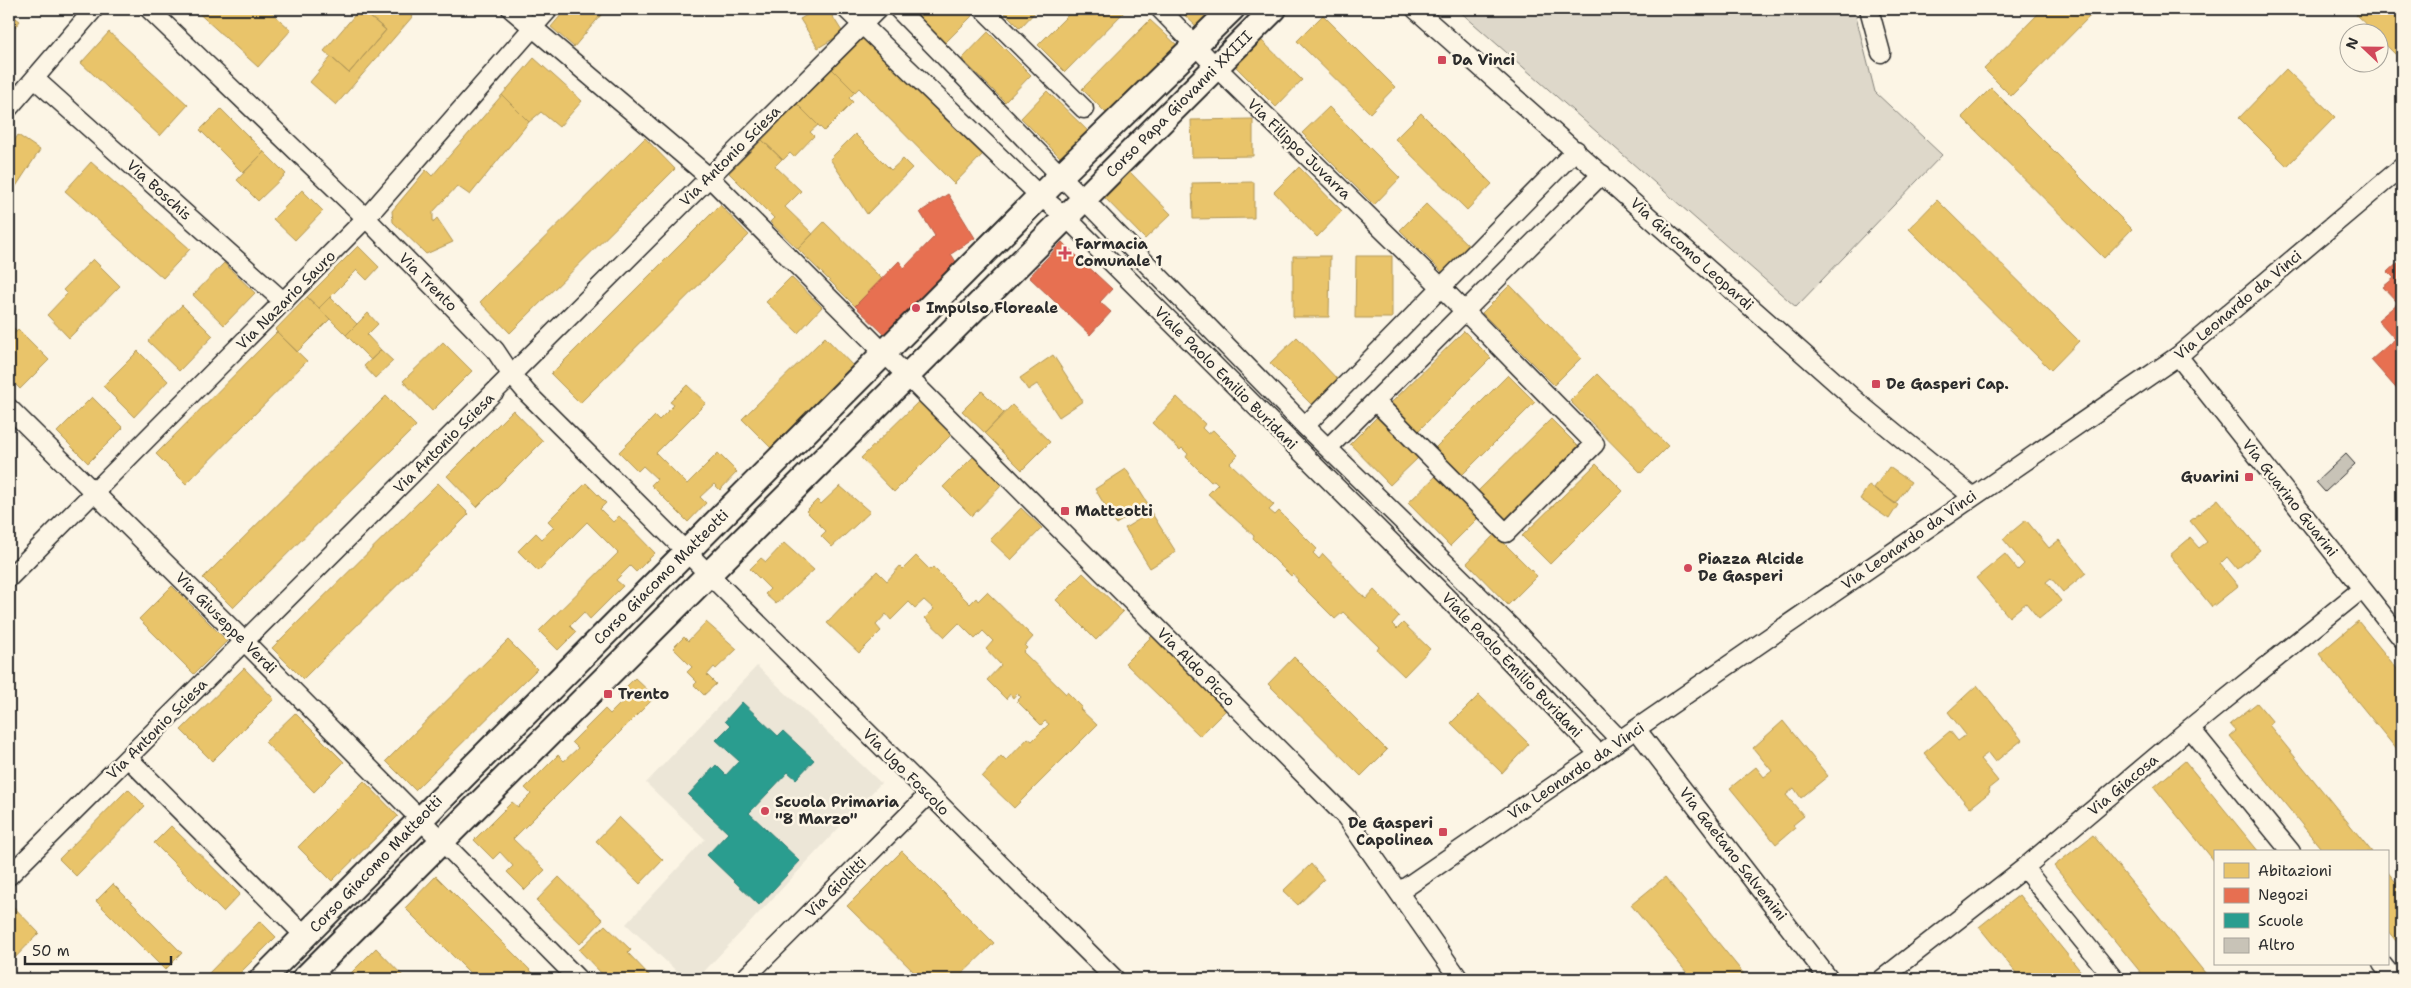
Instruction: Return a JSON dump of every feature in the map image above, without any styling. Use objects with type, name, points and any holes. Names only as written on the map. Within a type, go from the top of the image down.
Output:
[{"type":"street","points":[[9,108],[94,9]]},
{"type":"street","name":"Via Trento","points":[[149,9],[366,218],[495,350],[511,374],[698,563]]},
{"type":"street","name":"Via Aldo Picco","points":[[511,9],[709,177],[1346,817],[1459,979]]},
{"type":"street","name":"Via Nazario Sauro","points":[[9,578],[366,218],[549,9]]},
{"type":"street","name":"Viale Paolo Emilio Buridani","points":[[846,9],[863,23],[1040,196],[1066,217],[1502,653],[1599,754]]},
{"type":"street","name":"Via Antonio Sciesa","points":[[9,876],[878,9]]},
{"type":"street","name":"Viale Paolo Emilio Buridani","points":[[898,9],[1305,426],[1517,633],[1620,740]]},
{"type":"street","points":[[983,9],[1084,109]]},
{"type":"street","name":"Via Filippo Juvarra","points":[[1160,9],[1216,67],[1441,287],[1595,444],[1506,533],[1375,402]]},
{"type":"street","name":"Corso Papa Giovanni XXIII","points":[[1061,175],[1232,9]]},
{"type":"street","name":"Corso Papa Giovanni XXIII","points":[[1083,200],[1274,9]]},
{"type":"street","name":"Via Giacomo Leopardi","points":[[1415,9],[1860,404],[1972,496]]},
{"type":"street","points":[[1870,9],[1882,53]]},
{"type":"street","name":"Via Boschis","points":[[35,78],[284,302]]},
{"type":"street","points":[[1305,426],[1576,150]]},
{"type":"street","name":"Via Leonardo da Vinci","points":[[1399,892],[2178,356],[2402,166]]},
{"type":"street","points":[[1328,448],[1602,174]]},
{"type":"street","name":"Corso Giacomo Matteotti","points":[[304,979],[442,841],[698,563],[885,353],[1061,175]]},
{"type":"street","name":"Corso Giacomo Matteotti","points":[[262,979],[420,819],[698,563],[907,376],[1083,200]]},
{"type":"street","name":"Via Guarino Guarini","points":[[2178,356],[2402,639]]},
{"type":"street","name":"Via Giuseppe Verdi","points":[[9,408],[245,642],[578,979]]},
{"type":"street","name":"Via Ugo Foscolo","points":[[698,563],[928,795],[1115,979]]},
{"type":"street","name":"Via Giacosa","points":[[1882,979],[2024,868],[2190,728],[2362,589]]},
{"type":"street","points":[[2190,728],[2288,850]]},
{"type":"street","name":"Via Gaetano Salvemini","points":[[1637,730],[1829,979]]},
{"type":"street","points":[[128,758],[305,936]]},
{"type":"street","name":"Via Giolitti","points":[[744,979],[928,795]]},
{"type":"street","points":[[2024,868],[2114,979]]},
{"type":"street","points":[[2384,966],[2394,979]]},
{"type":"shaded area","points":[[1457,9],[1854,9],[1875,92],[1942,155],[1796,307]]},
{"type":"shaded area","name":"Scuola Primaria \"8 Marzo\"","points":[[757,666],[881,783],[697,979],[685,979],[626,924],[705,839],[646,783]]},
{"type":"building: Abitazioni","points":[[9,9],[19,9],[13,16],[20,21],[9,35]]},
{"type":"building: Abitazioni","points":[[194,9],[268,9],[291,30],[258,67]]},
{"type":"building: Abitazioni","points":[[360,9],[386,30],[349,73],[324,51]]},
{"type":"building: Abitazioni","points":[[374,9],[404,9],[413,16],[336,105],[310,82],[331,57],[349,73],[386,30],[368,15]]},
{"type":"building: Abitazioni","points":[[566,9],[606,9],[574,47],[551,27]]},
{"type":"building: Abitazioni","points":[[817,9],[828,9],[843,33],[818,48],[800,19]]},
{"type":"building: Abitazioni","points":[[910,9],[964,9],[972,16],[945,43]]},
{"type":"building: Abitazioni","points":[[1001,9],[1038,9],[1020,28]]},
{"type":"building: Abitazioni","points":[[1074,9],[1127,9],[1065,72],[1038,45]]},
{"type":"building: Abitazioni","points":[[1178,9],[1215,9],[1197,27]]},
{"type":"building: Abitazioni","points":[[2043,9],[2097,9],[2011,96],[1984,69]]},
{"type":"building: Abitazioni","points":[[2362,9],[2402,9],[2402,61],[2388,47],[2388,22],[2363,22],[2356,15]]},
{"type":"building: Abitazioni","points":[[1323,15],[1395,87],[1370,113],[1297,41]]},
{"type":"building: Abitazioni","points":[[1150,20],[1178,46],[1109,116],[1082,89]]},
{"type":"building: Abitazioni","points":[[109,32],[188,105],[160,136],[81,63]]},
{"type":"building: Abitazioni","points":[[988,32],[1031,75],[1005,102],[962,59]]},
{"type":"building: Abitazioni","points":[[866,35],[983,154],[954,184],[859,88],[855,92],[832,69]]},
{"type":"building: Abitazioni","points":[[1259,38],[1302,80],[1276,107],[1233,64]]},
{"type":"building: Abitazioni","points":[[534,58],[582,101],[559,127],[541,112],[529,122],[502,95]]},
{"type":"building: Abitazioni","points":[[832,69],[855,92],[849,98],[853,102],[824,131],[797,104]]},
{"type":"building: Abitazioni","points":[[2286,69],[2335,117],[2287,166],[2239,118]]},
{"type":"building: Abitazioni","points":[[1991,88],[2132,229],[2104,258],[1962,117]]},
{"type":"building: Abitazioni","points":[[1047,91],[1091,134],[1065,162],[1021,118]]},
{"type":"building: Abitazioni","points":[[502,95],[529,122],[470,195],[457,186],[433,212],[433,222],[437,218],[453,242],[426,254],[393,222],[392,211],[426,170],[432,176]]},
{"type":"building: Abitazioni","points":[[797,104],[818,125],[810,132],[814,136],[794,157],[790,153],[783,160],[762,140]]},
{"type":"building: Abitazioni","points":[[1329,107],[1400,178],[1374,205],[1302,133]]},
{"type":"building: Abitazioni","points":[[221,109],[264,152],[243,173],[200,130]]},
{"type":"building: Abitazioni","points":[[1421,113],[1492,184],[1467,210],[1395,139]]},
{"type":"building: Abitazioni","points":[[1253,119],[1253,156],[1192,157],[1191,120]]},
{"type":"building: Abitazioni","points":[[855,134],[891,170],[903,159],[912,168],[867,214],[830,159]]},
{"type":"building: Abitazioni","points":[[18,135],[40,150],[9,197],[9,150]]},
{"type":"building: Abitazioni","points":[[645,138],[675,169],[510,333],[480,302]]},
{"type":"building: Abitazioni","points":[[762,140],[782,159],[775,166],[801,191],[785,207],[813,234],[798,249],[770,222],[774,218],[729,173]]},
{"type":"building: Abitazioni","points":[[264,152],[286,174],[258,201],[237,180]]},
{"type":"building: Abitazioni","points":[[91,162],[190,249],[163,278],[65,191]]},
{"type":"building: Abitazioni","points":[[1299,167],[1342,211],[1317,237],[1274,192]]},
{"type":"building: Abitazioni","points":[[1128,170],[1171,214],[1145,239],[1102,195]]},
{"type":"building: Abitazioni","points":[[1254,182],[1254,218],[1193,219],[1192,183]]},
{"type":"building: Abitazioni","points":[[302,190],[323,211],[295,240],[273,219]]},
{"type":"building: Abitazioni","points":[[1937,200],[2079,341],[2051,370],[1909,229]]},
{"type":"building: Abitazioni","points":[[1426,204],[1471,248],[1445,275],[1400,230]]},
{"type":"building: Abitazioni","points":[[720,205],[749,235],[580,403],[551,374]]},
{"type":"building: Abitazioni","points":[[824,222],[882,279],[855,306],[798,249]]},
{"type":"building: Abitazioni","points":[[358,246],[379,267],[367,280],[357,270],[319,308],[307,297]]},
{"type":"building: Abitazioni","points":[[1293,256],[1330,256],[1329,317],[1293,317]]},
{"type":"building: Abitazioni","points":[[1356,256],[1392,256],[1392,318],[1355,318]]},
{"type":"building: Abitazioni","points":[[93,259],[120,286],[69,338],[47,315],[67,294],[63,290]]},
{"type":"building: Abitazioni","points":[[224,263],[255,293],[224,325],[193,295]]},
{"type":"building: Abitazioni","points":[[791,277],[822,307],[798,333],[766,302]]},
{"type":"building: Abitazioni","points":[[1510,285],[1581,358],[1554,385],[1482,313]]},
{"type":"building: Abitazioni","points":[[307,297],[330,319],[297,352],[275,330]]},
{"type":"building: Abitazioni","points":[[330,297],[357,324],[346,335],[319,308]]},
{"type":"building: Abitazioni","points":[[182,305],[213,336],[179,371],[148,341]]},
{"type":"building: Abitazioni","points":[[368,313],[378,324],[367,335],[381,350],[371,360],[346,335]]},
{"type":"building: Abitazioni","points":[[9,323],[17,331],[9,339]]},
{"type":"building: Abitazioni","points":[[18,329],[49,360],[20,389],[9,378],[9,339]]},
{"type":"building: Abitazioni","points":[[1464,331],[1491,358],[1418,431],[1391,403]]},
{"type":"building: Abitazioni","points":[[277,332],[307,361],[186,484],[156,454]]},
{"type":"building: Abitazioni","points":[[825,337],[857,370],[775,452],[742,419]]},
{"type":"building: Abitazioni","points":[[1297,337],[1340,382],[1314,407],[1270,363]]},
{"type":"building: Abitazioni","points":[[443,342],[472,371],[432,411],[403,381]]},
{"type":"building: Abitazioni","points":[[381,350],[393,361],[375,378],[364,366]]},
{"type":"building: Abitazioni","points":[[138,351],[168,381],[134,417],[103,386]]},
{"type":"building: Abitazioni","points":[[1053,355],[1083,401],[1059,417],[1037,384],[1028,390],[1020,378]]},
{"type":"building: Abitazioni","points":[[1597,374],[1668,446],[1641,473],[1570,401]]},
{"type":"building: Abitazioni","points":[[1508,375],[1535,402],[1462,475],[1435,448]]},
{"type":"building: Abitazioni","points":[[687,385],[706,403],[656,453],[687,484],[718,453],[737,472],[720,490],[714,484],[700,497],[706,503],[688,522],[651,485],[657,479],[643,466],[638,471],[619,452],[655,416],[659,420],[674,405],[670,402]]},
{"type":"building: Abitazioni","points":[[982,391],[1004,413],[985,433],[962,411]]},
{"type":"building: Abitazioni","points":[[386,396],[416,426],[233,608],[203,578]]},
{"type":"building: Abitazioni","points":[[92,397],[123,428],[88,463],[57,432]]},
{"type":"building: Abitazioni","points":[[1177,397],[1205,424],[1202,428],[1208,434],[1213,430],[1238,455],[1230,463],[1274,505],[1269,510],[1275,515],[1279,511],[1317,549],[1313,553],[1319,559],[1323,554],[1366,599],[1374,590],[1399,616],[1392,624],[1397,629],[1403,623],[1430,649],[1404,676],[1377,650],[1379,647],[1343,612],[1335,619],[1297,581],[1293,574],[1291,576],[1253,538],[1254,536],[1208,494],[1218,484],[1214,480],[1211,482],[1186,457],[1188,454],[1182,448],[1180,450],[1152,423]]},
{"type":"building: Abitazioni","points":[[919,401],[952,434],[894,492],[861,458]]},
{"type":"building: Abitazioni","points":[[1012,405],[1050,442],[1022,470],[985,433]]},
{"type":"building: Abitazioni","points":[[513,410],[543,441],[477,507],[447,476]]},
{"type":"building: Abitazioni","points":[[1378,416],[1419,457],[1390,485],[1350,444]]},
{"type":"building: Abitazioni","points":[[1551,419],[1578,446],[1505,519],[1478,491]]},
{"type":"building: Abitazioni","points":[[974,456],[1002,485],[972,516],[943,487]]},
{"type":"building: Abitazioni","points":[[1596,464],[1623,491],[1550,564],[1522,536]]},
{"type":"building: Abitazioni","points":[[1889,467],[1911,482],[1895,504],[1874,488]]},
{"type":"building: Abitazioni","points":[[1126,469],[1148,504],[1116,524],[1095,489]]},
{"type":"building: Abitazioni","points":[[1437,475],[1479,517],[1450,546],[1408,503]]},
{"type":"building: Abitazioni","points":[[438,483],[469,514],[303,679],[272,648]]},
{"type":"building: Abitazioni","points":[[586,483],[606,503],[600,509],[613,522],[619,516],[655,553],[636,572],[630,566],[616,580],[623,586],[590,619],[584,612],[570,626],[576,632],[558,650],[539,631],[618,553],[587,522],[538,571],[518,551],[536,533],[542,539],[554,527],[548,521]]},
{"type":"building: Abitazioni","points":[[1869,485],[1898,505],[1889,519],[1860,499]]},
{"type":"building: Abitazioni","points":[[840,486],[870,512],[832,547],[821,536],[826,531],[806,511],[817,500],[821,504]]},
{"type":"building: Abitazioni","points":[[2218,499],[2260,550],[2237,569],[2227,557],[2220,564],[2238,586],[2212,607],[2170,555],[2190,538],[2199,548],[2207,542],[2190,521]]},
{"type":"building: Abitazioni","points":[[1021,508],[1042,528],[1011,560],[990,540]]},
{"type":"building: Abitazioni","points":[[1151,512],[1176,552],[1150,568],[1125,528]]},
{"type":"building: Abitazioni","points":[[2026,520],[2049,548],[2059,540],[2086,573],[2063,592],[2051,578],[2046,582],[2061,601],[2039,619],[2026,603],[2009,617],[1976,578],[2005,554],[2018,570],[2024,564],[2003,539]]},
{"type":"building: Abitazioni","points":[[1495,534],[1537,576],[1508,605],[1467,563]]},
{"type":"building: Abitazioni","points":[[784,543],[814,570],[776,604],[765,594],[770,589],[750,569],[761,558],[766,562]]},
{"type":"building: Abitazioni","points":[[916,556],[930,570],[933,567],[970,604],[976,598],[978,601],[987,592],[1033,637],[1025,646],[1027,648],[1023,652],[1066,694],[1067,692],[1082,707],[1080,709],[1097,725],[1014,808],[982,777],[1001,756],[1006,761],[1028,738],[1032,741],[1049,724],[1045,721],[1041,725],[1017,701],[1021,697],[1017,693],[1013,698],[1010,694],[1006,699],[987,680],[1001,665],[986,649],[993,641],[983,631],[975,639],[959,623],[945,637],[925,618],[934,609],[924,600],[915,608],[909,602],[891,620],[886,614],[876,625],[881,631],[859,653],[827,623],[877,571],[887,581],[900,566],[903,569]]},
{"type":"building: Abitazioni","points":[[1083,573],[1123,612],[1096,640],[1056,600]]},
{"type":"building: Abitazioni","points":[[172,586],[227,641],[194,674],[139,619]]},
{"type":"building: Abitazioni","points":[[2358,621],[2402,675],[2402,756],[2319,654]]},
{"type":"building: Abitazioni","points":[[706,622],[737,649],[707,675],[716,684],[704,695],[694,685],[697,682],[687,672],[692,667],[673,648],[684,637],[688,641]]},
{"type":"building: Abitazioni","points":[[1152,636],[1227,709],[1200,736],[1125,663]]},
{"type":"building: Abitazioni","points":[[508,640],[537,669],[415,790],[386,761]]},
{"type":"building: Abitazioni","points":[[1294,657],[1387,750],[1361,776],[1268,684]]},
{"type":"building: Abitazioni","points":[[244,668],[274,699],[212,761],[181,730]]},
{"type":"building: Abitazioni","points":[[635,678],[655,697],[513,839],[545,870],[525,890],[507,872],[513,866],[500,852],[493,859],[474,840],[512,802],[518,807],[531,794],[525,788],[558,755],[564,761],[578,748],[572,742],[605,709],[610,714],[623,701],[618,695]]},
{"type":"building: Abitazioni","points":[[1977,685],[2022,740],[1995,762],[1988,753],[1980,759],[1998,781],[1988,789],[1990,792],[1970,808],[1924,753],[1950,731],[1958,741],[1966,735],[1948,712]]},
{"type":"building: Abitazioni","points":[[1479,695],[1529,744],[1502,773],[1451,723]]},
{"type":"building: Abitazioni","points":[[2257,703],[2273,722],[2269,725],[2370,850],[2322,850],[2230,736],[2236,731],[2230,724]]},
{"type":"building: Abitazioni","points":[[295,713],[344,762],[314,792],[265,742]]},
{"type":"building: Abitazioni","points":[[1783,721],[1828,776],[1801,798],[1794,788],[1786,795],[1804,816],[1793,825],[1795,828],[1776,844],[1730,788],[1756,767],[1764,777],[1772,771],[1753,748]]},
{"type":"building: Abitazioni","points":[[2185,761],[2257,850],[2214,850],[2214,861],[2154,787]]},
{"type":"building: Abitazioni","points":[[364,781],[398,816],[332,881],[298,847]]},
{"type":"building: Abitazioni","points":[[128,789],[145,806],[76,876],[59,859]]},
{"type":"building: Abitazioni","points":[[619,817],[663,860],[640,884],[596,841]]},
{"type":"building: Abitazioni","points":[[171,826],[240,894],[223,912],[154,843]]},
{"type":"building: Abitazioni","points":[[2093,835],[2210,979],[2146,979],[2054,866]]},
{"type":"building: Abitazioni","points":[[902,851],[994,943],[957,979],[921,979],[847,906]]},
{"type":"building: Abitazioni","points":[[1311,864],[1324,880],[1298,905],[1283,891]]},
{"type":"building: Abitazioni","points":[[2388,872],[2402,890],[2402,948],[2388,931]]},
{"type":"building: Abitazioni","points":[[436,876],[537,977],[535,979],[476,979],[405,908]]},
{"type":"building: Abitazioni","points":[[559,877],[603,920],[580,944],[536,901]]},
{"type":"building: Abitazioni","points":[[1665,877],[1748,979],[1692,979],[1631,905]]},
{"type":"building: Abitazioni","points":[[113,884],[182,953],[165,970],[96,901]]},
{"type":"building: Abitazioni","points":[[2019,895],[2087,979],[2021,979],[1979,927]]},
{"type":"building: Abitazioni","points":[[9,902],[39,933],[9,964]]},
{"type":"building: Abitazioni","points":[[260,921],[276,937],[234,979],[203,979]]},
{"type":"building: Abitazioni","points":[[605,925],[631,950],[628,953],[650,976],[646,979],[601,979],[604,976],[579,950]]},
{"type":"building: Abitazioni","points":[[376,948],[406,979],[345,979]]},
{"type":"building: Negozi","points":[[948,194],[975,238],[951,254],[958,265],[887,337],[855,306],[899,261],[904,268],[935,236],[920,212]]},
{"type":"building: Negozi","points":[[1062,242],[1112,289],[1100,302],[1111,312],[1090,335],[1029,277]]},
{"type":"building: Negozi","points":[[2402,259],[2402,395],[2371,360],[2395,339],[2378,320],[2398,303],[2383,287],[2394,278],[2388,272]]},
{"type":"building: Scuole","points":[[742,702],[778,736],[783,731],[814,760],[796,779],[788,772],[749,813],[800,861],[759,905],[707,855],[728,833],[688,795],[716,765],[726,775],[739,761],[716,740],[730,726],[725,721]]},
{"type":"building: Altro","points":[[2346,454],[2355,464],[2325,492],[2316,482]]},
{"type":"place","name":"Da Vinci","points":[[1442,60]]},
{"type":"place","name":"Farmacia Comunale 1","points":[[1065,253]]},
{"type":"place","name":"Impulso Floreale","points":[[916,308]]},
{"type":"place","name":"De Gasperi Cap.","points":[[1876,384]]},
{"type":"place","name":"Guarini","points":[[2249,477]]},
{"type":"place","name":"Matteotti","points":[[1065,511]]},
{"type":"place","name":"Piazza Alcide De Gasperi","points":[[1688,568]]},
{"type":"place","name":"Trento","points":[[608,694]]},
{"type":"place","name":"Scuola Primaria \"8 Marzo\"","points":[[765,811]]},
{"type":"place","name":"De Gasperi Capolinea","points":[[1443,832]]}]
